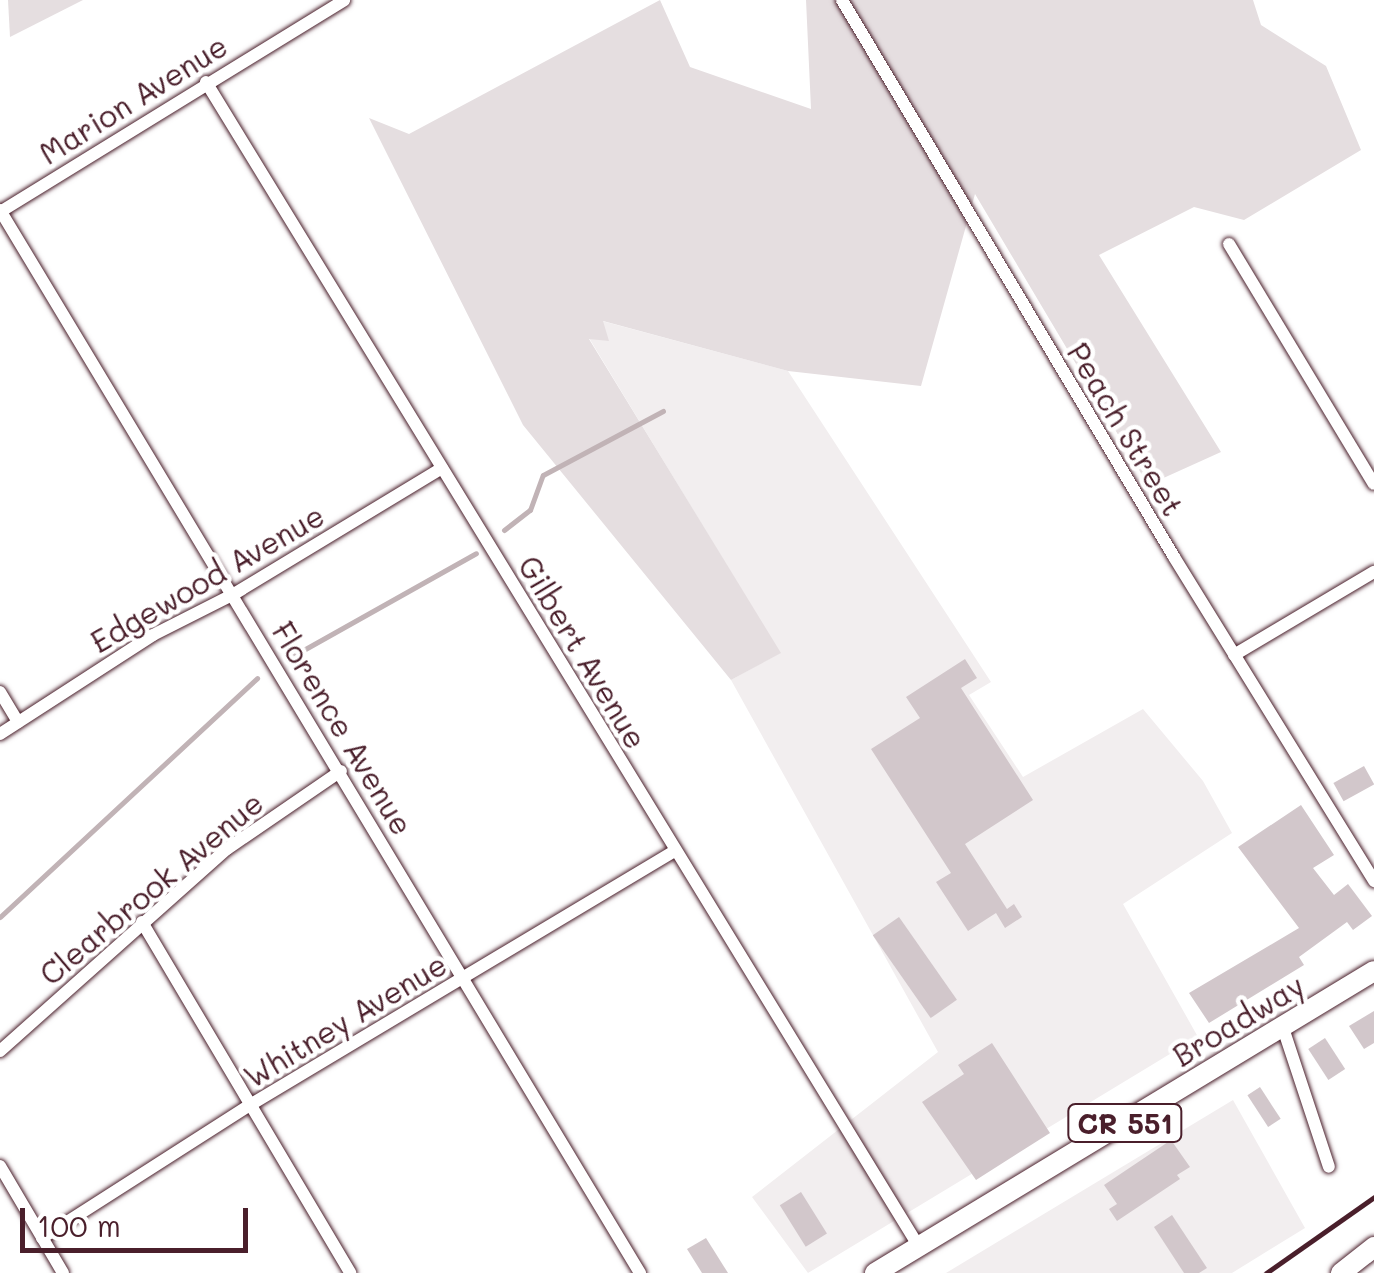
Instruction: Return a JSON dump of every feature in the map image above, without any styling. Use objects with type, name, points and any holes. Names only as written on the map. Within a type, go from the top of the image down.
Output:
[{"type":"main road","name":"Broadway","points":[[875,1273],[1374,971]]},
{"type":"main road","points":[[1342,1273],[1374,1247]]},
{"type":"street","name":"Marion Avenue","points":[[0,212],[344,0]]},
{"type":"street","name":"Peach Street","points":[[842,0],[1234,656],[1374,881]]},
{"type":"street","name":"Gilbert Avenue","points":[[206,82],[919,1247]]},
{"type":"street","name":"Florence Avenue","points":[[0,212],[341,771],[640,1273]]},
{"type":"street","points":[[1229,244],[1374,484]]},
{"type":"street","name":"Edgewood Avenue","points":[[0,734],[153,635],[234,594],[442,468]]},
{"type":"street","points":[[1234,656],[1374,572]]},
{"type":"street","points":[[0,692],[18,722]]},
{"type":"street","name":"Clearbrook Avenue","points":[[0,1051],[227,849],[341,771]]},
{"type":"street","name":"Whitney Avenue","points":[[42,1238],[250,1105],[676,850]]},
{"type":"street","points":[[142,922],[350,1273]]},
{"type":"street","points":[[1283,1028],[1329,1167]]},
{"type":"street","points":[[0,1166],[63,1273]]},
{"type":"shaded area","points":[[8,0],[83,0],[10,37]]},
{"type":"shaded area","points":[[660,0],[690,67],[811,109],[806,0],[1253,0],[1261,25],[1326,66],[1361,150],[1244,220],[1194,207],[1099,255],[1221,452],[1148,485],[975,194],[921,386],[788,371],[603,321],[609,341],[589,339],[781,653],[731,680],[523,425],[369,118],[409,134]]},
{"type":"shaded area","points":[[602,321],[788,371],[991,682],[969,695],[1023,777],[1143,709],[1203,781],[1232,833],[1123,904],[1198,1037],[808,1273],[752,1197],[938,1052],[731,680],[780,653],[589,338]]},
{"type":"shaded area","points":[[1233,1100],[1305,1228],[1232,1273],[946,1273]]},
{"type":"building","points":[[965,659],[977,678],[961,688],[1033,800],[965,844],[1007,909],[1014,904],[1022,917],[1005,928],[996,913],[968,931],[936,882],[951,873],[871,749],[920,718],[906,697]]},
{"type":"building","points":[[1364,766],[1374,784],[1344,801],[1333,783]]},
{"type":"building","points":[[1301,805],[1334,855],[1313,868],[1334,895],[1348,884],[1372,916],[1353,930],[1347,922],[1299,957],[1304,965],[1209,1023],[1189,993],[1299,928],[1238,847]]},
{"type":"building","points":[[899,917],[957,1000],[931,1018],[873,935]]},
{"type":"building","points":[[1374,1011],[1374,1043],[1364,1049],[1349,1026]]},
{"type":"building","points":[[1325,1038],[1345,1069],[1328,1080],[1308,1049]]},
{"type":"building","points":[[992,1043],[1050,1133],[976,1180],[922,1102],[964,1074],[958,1065]]},
{"type":"building","points":[[1260,1087],[1281,1119],[1268,1127],[1247,1095]]},
{"type":"building","points":[[1171,1140],[1190,1167],[1177,1175],[1180,1179],[1117,1221],[1109,1209],[1117,1204],[1104,1185]]},
{"type":"building","points":[[801,1192],[827,1234],[806,1247],[780,1205]]},
{"type":"building","points":[[1172,1215],[1207,1268],[1199,1273],[1184,1273],[1154,1227]]},
{"type":"building","points":[[706,1238],[728,1273],[702,1273],[687,1249]]},
{"type":"waterway","points":[[504,530],[530,510],[543,475],[663,411]]},
{"type":"waterway","points":[[291,657],[476,553]]},
{"type":"waterway","points":[[0,917],[257,678]]},
{"type":"railway","points":[[1266,1273],[1374,1197]]}]
